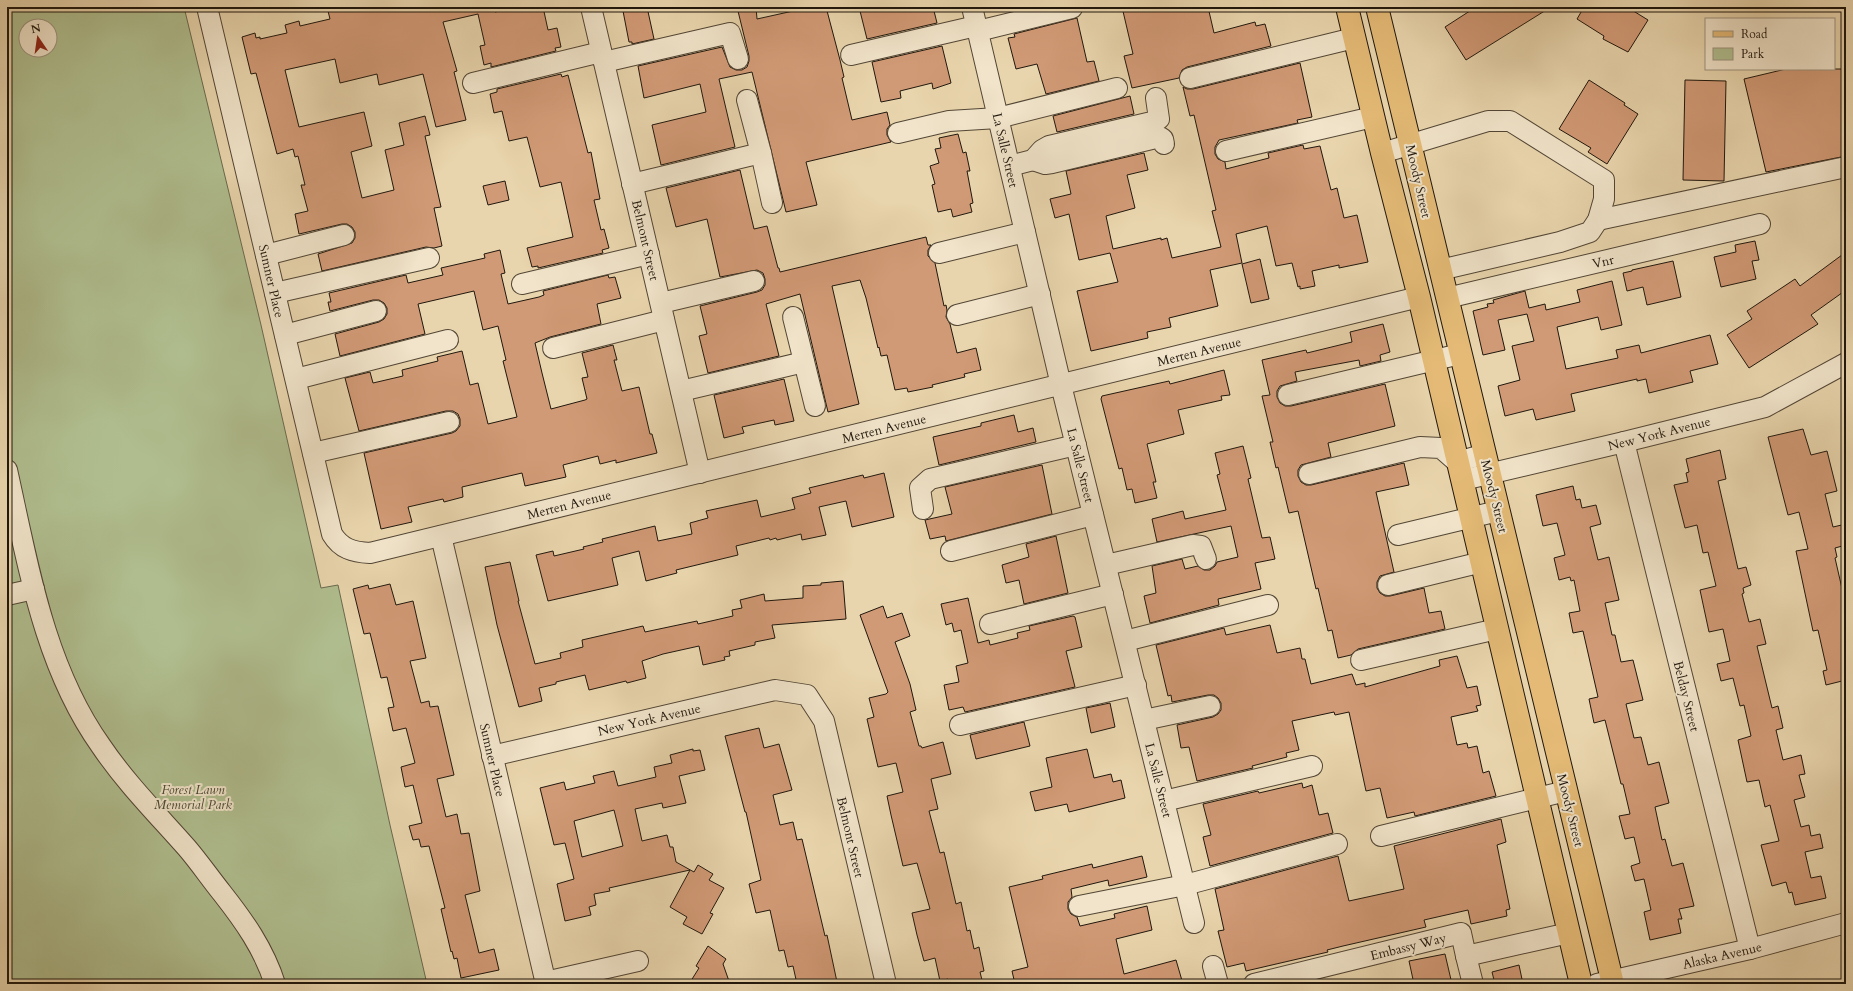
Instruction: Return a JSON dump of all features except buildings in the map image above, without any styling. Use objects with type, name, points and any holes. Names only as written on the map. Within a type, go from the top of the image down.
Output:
[{"type":"main road","points":[[1347,7],[1382,153],[1420,298],[1581,984]]},
{"type":"main road","name":"Moody Street","points":[[1377,7],[1566,791],[1608,983]]},
{"type":"main road","points":[[1420,298],[1447,298]]},
{"type":"street","name":"Sumner Place","points":[[207,7],[332,534],[338,542],[348,550]]},
{"type":"street","name":"Belmont Street","points":[[591,7],[700,472]]},
{"type":"street","points":[[851,55],[975,21],[1072,8]]},
{"type":"street","name":"La Salle Street","points":[[975,21],[1061,385],[1194,923]]},
{"type":"street","points":[[473,82],[730,33],[738,59]]},
{"type":"street","points":[[1190,78],[1354,38]]},
{"type":"street","points":[[898,133],[950,121],[998,118],[1117,88]]},
{"type":"street","points":[[1033,160],[1042,150],[1049,146],[1156,121],[1159,119],[1156,98]]},
{"type":"street","points":[[747,100],[772,203]]},
{"type":"street","points":[[1226,151],[1373,117]]},
{"type":"street","points":[[1382,153],[1488,121],[1510,121],[1604,180],[1604,199],[1598,220],[1590,232],[1579,237],[1440,270]]},
{"type":"street","points":[[1010,166],[1033,160],[1045,164],[1052,163],[1160,137],[1163,139],[1164,144]]},
{"type":"street","points":[[632,184],[761,153]]},
{"type":"street","points":[[1598,220],[1846,167]]},
{"type":"street","name":"Vnr","points":[[1447,298],[1760,224]]},
{"type":"street","points":[[939,253],[1025,232]]},
{"type":"street","points":[[266,255],[344,235]]},
{"type":"street","points":[[522,284],[649,254]]},
{"type":"street","points":[[275,293],[429,258]]},
{"type":"street","points":[[553,348],[754,280]]},
{"type":"street","points":[[957,315],[1040,294]]},
{"type":"street","name":"Merten Avenue","points":[[348,550],[370,553],[1420,298]]},
{"type":"street","points":[[285,335],[376,311]]},
{"type":"street","points":[[793,317],[815,406]]},
{"type":"street","points":[[296,379],[448,340]]},
{"type":"street","points":[[1288,395],[1460,354]]},
{"type":"street","points":[[681,391],[804,362]]},
{"type":"street","name":"New York Avenue","points":[[1460,471],[1487,464],[1624,442],[1765,406],[1846,363]]},
{"type":"street","points":[[313,454],[449,422]]},
{"type":"street","name":"Belday Street","points":[[1624,442],[1750,949]]},
{"type":"street","points":[[923,509],[920,488],[930,479],[1076,445]]},
{"type":"street","points":[[1308,474],[1420,447],[1441,448],[1460,471]]},
{"type":"street","points":[[7,470],[34,589],[47,634],[63,677],[83,718],[101,746],[141,798],[188,849],[248,926],[270,968],[275,984]]},
{"type":"street","points":[[1398,535],[1498,510]]},
{"type":"street","points":[[951,551],[1094,515]]},
{"type":"street","name":"Sumner Place","points":[[441,536],[545,983]]},
{"type":"street","points":[[1106,565],[1193,544],[1201,546],[1206,559]]},
{"type":"street","points":[[1388,586],[1482,562]]},
{"type":"street","points":[[7,595],[34,589]]},
{"type":"street","points":[[990,624],[1113,594]]},
{"type":"street","points":[[1125,641],[1268,605]]},
{"type":"street","points":[[1360,660],[1498,629]]},
{"type":"street","points":[[960,725],[1136,685]]},
{"type":"street","name":"New York Avenue","points":[[492,756],[775,690],[807,695]]},
{"type":"street","name":"Belmont Street","points":[[807,695],[824,721],[886,984]]},
{"type":"street","points":[[1144,720],[1210,706]]},
{"type":"street","points":[[1164,801],[1312,766]]},
{"type":"street","points":[[1381,836],[1566,791]]},
{"type":"street","points":[[1079,906],[1185,885],[1337,844]]},
{"type":"street","name":"Alaska Avenue","points":[[1608,983],[1846,924]]},
{"type":"street","name":"Embassy Way","points":[[1254,984],[1461,933],[1466,956]]},
{"type":"street","points":[[1473,984],[1466,956],[1569,933]]},
{"type":"street","points":[[545,983],[638,962]]},
{"type":"green space","name":"Forest Lawn Memorial Park","points":[[7,7],[184,7],[261,325],[321,588],[338,585],[390,825],[427,984],[7,984]]}]
